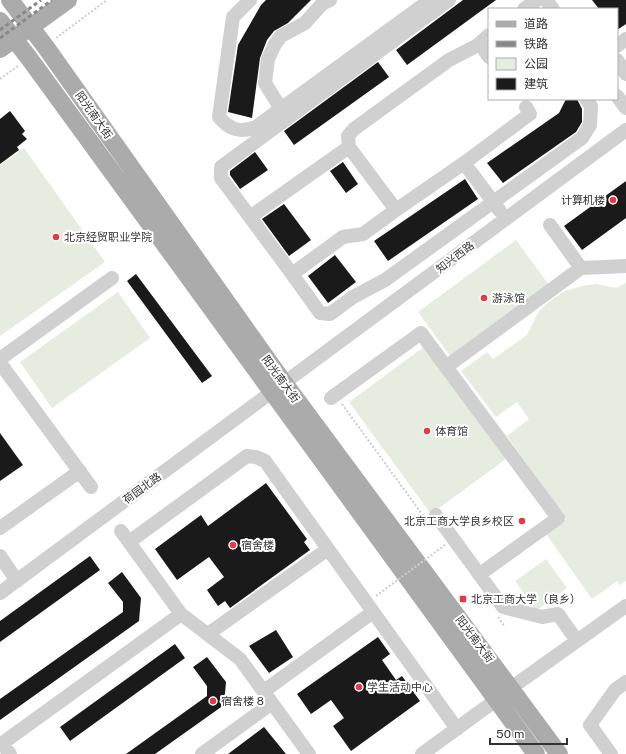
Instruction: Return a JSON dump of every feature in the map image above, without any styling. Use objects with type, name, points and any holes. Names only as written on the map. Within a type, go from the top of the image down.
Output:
[{"type":"main road","points":[[7,44],[68,0]]},
{"type":"main road","name":"阳光南大街","points":[[11,5],[31,27],[278,388],[496,700],[536,754]]},
{"type":"main road","name":"阳光南大街","points":[[0,21],[7,44],[278,388],[511,688],[559,754]]},
{"type":"street","points":[[250,0],[232,17],[219,117],[226,126],[238,130],[247,130],[256,127],[430,0]]},
{"type":"street","points":[[281,109],[265,83],[268,59],[275,44],[281,36],[305,23],[322,4],[330,0]]},
{"type":"street","points":[[449,0],[221,167],[221,178],[320,313],[330,314],[353,297],[385,280],[496,207],[582,138],[590,125],[591,106],[587,100]]},
{"type":"street","points":[[546,0],[552,8]]},
{"type":"street","points":[[618,45],[626,39]]},
{"type":"street","points":[[396,210],[349,147],[348,136],[354,129],[449,60],[484,40],[488,54]]},
{"type":"street","points":[[618,62],[626,74]]},
{"type":"street","points":[[618,97],[626,108]]},
{"type":"street","points":[[292,274],[343,237],[363,234],[464,163],[530,114],[527,102]]},
{"type":"street","name":"知兴西路","points":[[278,388],[626,130]]},
{"type":"street","points":[[250,217],[349,147]]},
{"type":"street","points":[[464,163],[496,207]]},
{"type":"street","points":[[550,225],[581,268]]},
{"type":"street","points":[[446,367],[581,268],[626,266]]},
{"type":"street","points":[[0,359],[112,278]]},
{"type":"street","points":[[333,396],[421,333],[558,518],[480,574]]},
{"type":"street","points":[[0,363],[91,487]]},
{"type":"street","name":"荷园北路","points":[[0,593],[278,388]]},
{"type":"street","points":[[309,754],[240,658],[181,614],[125,537],[247,456],[256,457],[264,461],[456,728]]},
{"type":"street","points":[[0,528],[80,471]]},
{"type":"street","points":[[432,518],[480,574],[503,607],[542,617],[558,614],[577,641]]},
{"type":"street","points":[[208,634],[328,549]]},
{"type":"street","points":[[0,556],[17,580]]},
{"type":"street","points":[[511,688],[626,606]]},
{"type":"street","points":[[264,691],[373,612]]},
{"type":"street","points":[[4,748],[181,614]]},
{"type":"street","points":[[611,754],[590,725],[615,690],[626,682]]},
{"type":"street","points":[[422,754],[496,700]]},
{"type":"street","points":[[202,754],[272,703]]},
{"type":"path","points":[[333,396],[432,518]]},
{"type":"path","points":[[376,596],[445,545],[440,539]]},
{"type":"path","points":[[496,614],[505,627]]},
{"type":"green space","points":[[24,148],[105,262],[0,336],[0,165]]},
{"type":"green space","name":"游泳馆","points":[[516,240],[549,285],[451,357],[418,312]]},
{"type":"green space","points":[[626,283],[626,581],[620,585],[617,581],[592,599],[546,534],[566,519],[507,436],[529,419],[517,402],[496,417],[461,371],[487,352],[493,359],[527,335],[539,311],[550,301],[565,291],[596,284],[616,288]]},
{"type":"green space","points":[[118,292],[150,338],[52,408],[20,362]]},
{"type":"green space","name":"体育馆","points":[[424,347],[506,459],[431,514],[349,402]]},
{"type":"green space","points":[[546,559],[567,588],[536,611],[515,581]]},
{"type":"building","points":[[266,0],[311,0],[288,23],[274,31],[267,40],[260,58],[252,118],[228,112],[238,45],[261,5]]},
{"type":"building","points":[[463,0],[496,0],[407,65],[396,50]]},
{"type":"building","points":[[592,0],[626,0],[626,24],[618,29],[618,8],[598,8]]},
{"type":"building","points":[[378,62],[389,77],[294,145],[284,131]]},
{"type":"building","points":[[566,100],[578,100],[582,109],[582,122],[576,132],[503,183],[487,163],[559,113]]},
{"type":"building","points":[[10,111],[25,131],[22,134],[27,139],[17,147],[19,150],[0,164],[0,119]]},
{"type":"building","points":[[255,152],[268,170],[240,189],[230,175],[230,171]]},
{"type":"building","points":[[343,162],[358,184],[346,193],[330,171]]},
{"type":"building","points":[[465,179],[478,199],[388,261],[374,241]]},
{"type":"building","name":"计算机楼","points":[[626,181],[626,218],[582,250],[564,226]]},
{"type":"building","points":[[284,204],[311,240],[289,256],[262,219]]},
{"type":"building","points":[[335,255],[356,282],[328,303],[308,276]]},
{"type":"building","points":[[136,274],[212,376],[202,383],[127,281]]},
{"type":"building","points":[[0,433],[23,465],[0,481]]},
{"type":"building","name":"宿舍楼","points":[[266,483],[307,539],[304,542],[310,550],[230,608],[225,601],[218,606],[207,590],[224,577],[209,557],[177,580],[155,549],[201,515],[208,526]]},
{"type":"building","points":[[90,556],[100,570],[0,642],[0,621]]},
{"type":"building","points":[[122,572],[141,598],[139,621],[0,720],[0,699],[123,612],[123,602],[108,583]]},
{"type":"building","points":[[276,630],[293,657],[269,673],[249,646]]},
{"type":"building","name":"学生活动中心","points":[[378,637],[390,654],[382,660],[396,680],[402,676],[420,701],[351,751],[333,726],[344,718],[331,700],[311,714],[297,694]]},
{"type":"building","points":[[175,644],[185,658],[70,741],[60,727]]},
{"type":"building","name":"宿舍楼 8","points":[[207,657],[226,682],[224,705],[155,754],[126,754],[207,696],[207,686],[193,667]]},
{"type":"building","points":[[264,727],[286,754],[228,754]]},
{"type":"railway","points":[[0,30],[41,0]]},
{"type":"railway","points":[[0,38],[52,0]]},
{"type":"place","name":"计算机楼","points":[[613,200]]},
{"type":"place","name":"北京经贸职业学院","points":[[56,237]]},
{"type":"place","name":"游泳馆","points":[[484,298]]},
{"type":"place","name":"体育馆","points":[[427,431]]},
{"type":"place","name":"北京工商大学良乡校区","points":[[522,521]]},
{"type":"place","name":"宿舍楼","points":[[233,545]]},
{"type":"place","name":"北京工商大学（良乡）","points":[[463,599]]},
{"type":"place","name":"学生活动中心","points":[[359,687]]},
{"type":"place","name":"宿舍楼 8","points":[[213,701]]}]
